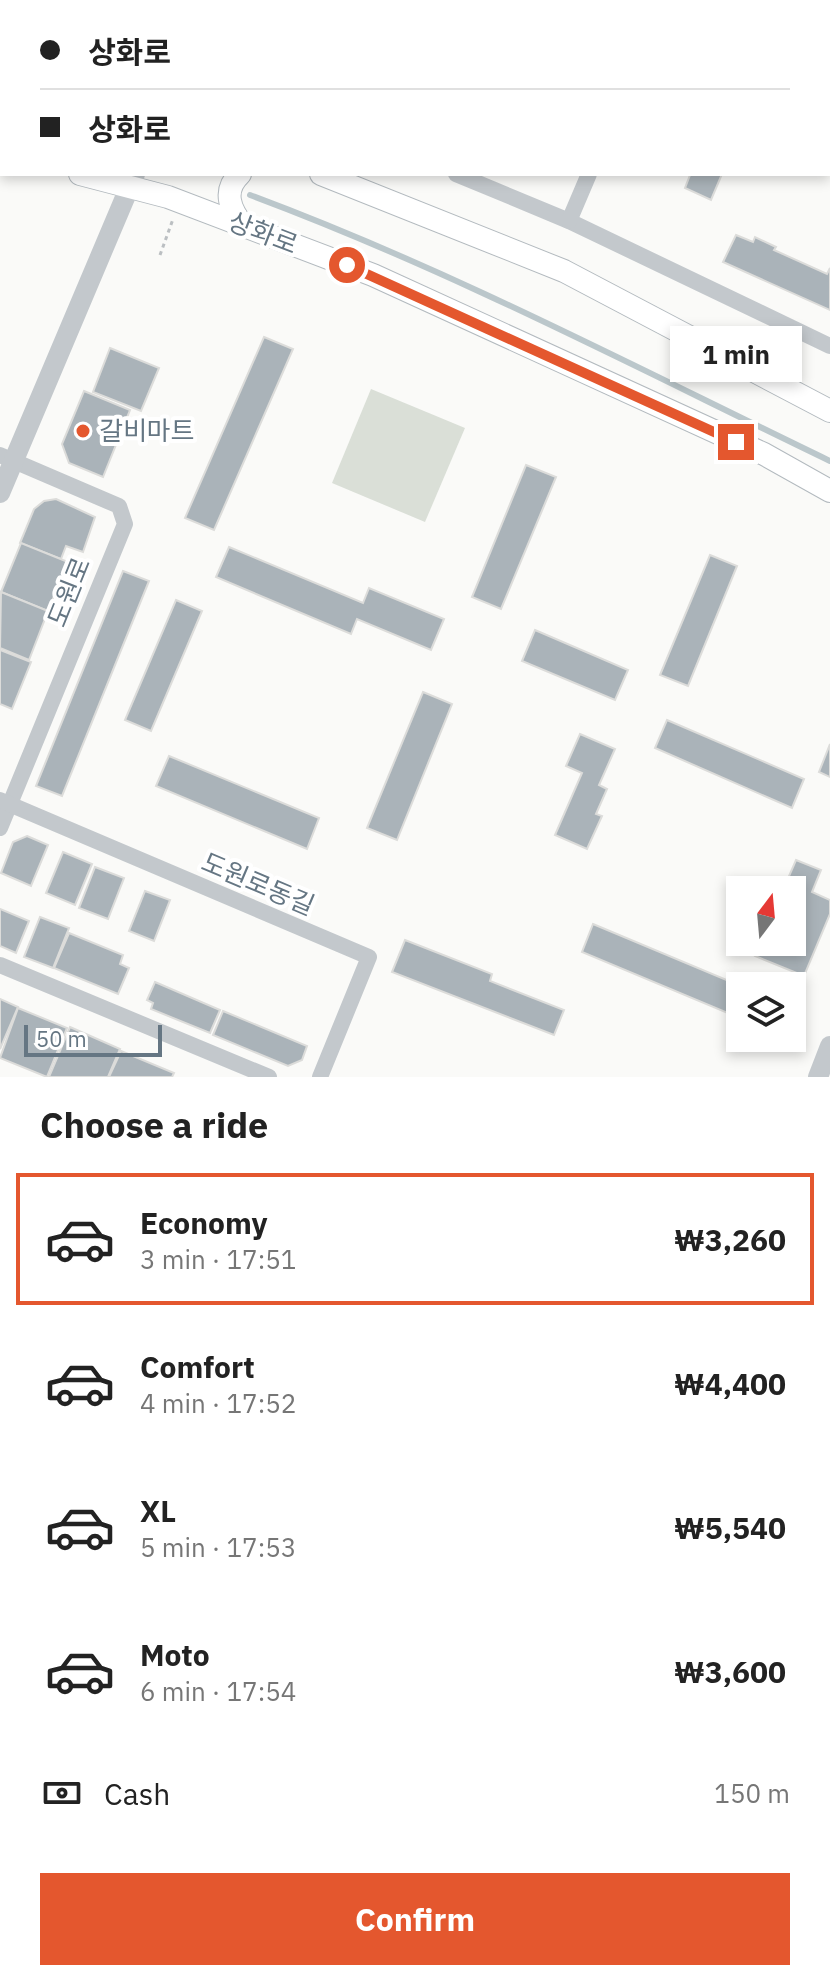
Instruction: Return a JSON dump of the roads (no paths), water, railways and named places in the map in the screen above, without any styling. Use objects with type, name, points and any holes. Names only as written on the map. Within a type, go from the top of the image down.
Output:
[{"type":"main road","name":"상화로","points":[[95,176],[132,181],[373,275],[764,454],[830,491]]},
{"type":"main road","points":[[238,176],[228,197],[233,213],[243,226]]},
{"type":"main road","points":[[326,176],[564,271],[830,411]]},
{"type":"street","points":[[467,176],[569,221],[830,346]]},
{"type":"street","points":[[569,221],[588,176]]},
{"type":"street","points":[[0,493],[6,458],[132,181]]},
{"type":"street","name":"도원로","points":[[5,802],[125,524],[119,506],[6,458]]},
{"type":"street","points":[[0,828],[5,802]]},
{"type":"street","name":"도원로동길","points":[[5,802],[369,957],[320,1077]]},
{"type":"street","points":[[0,965],[269,1077]]},
{"type":"street","points":[[818,1077],[830,1046]]},
{"type":"waterway","points":[[250,195],[471,287],[830,461]]},
{"type":"place","name":"갈비마트","points":[[83,431]]}]
